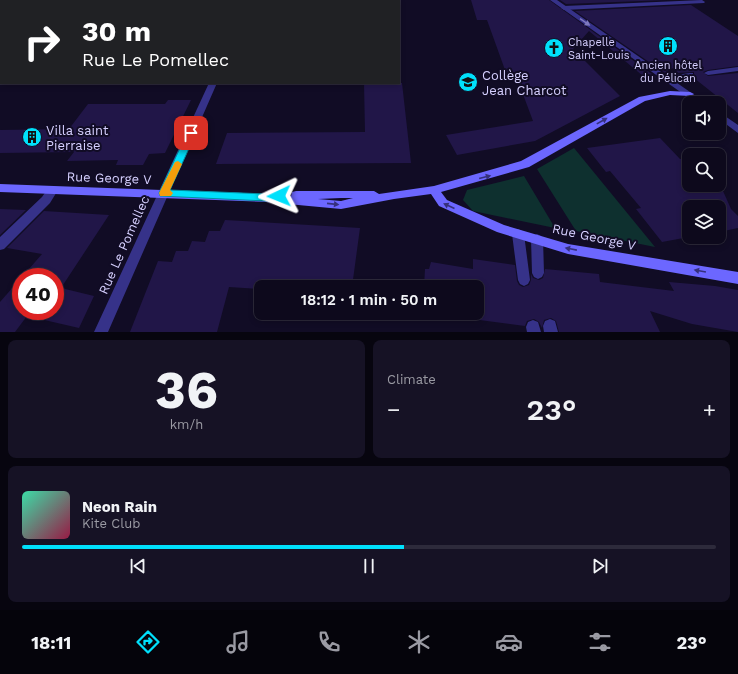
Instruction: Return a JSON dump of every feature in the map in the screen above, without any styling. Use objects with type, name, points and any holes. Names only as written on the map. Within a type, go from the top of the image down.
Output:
[{"type":"street","points":[[553,0],[693,96]]},
{"type":"street","points":[[564,8],[702,2]]},
{"type":"street","points":[[708,73],[738,70]]},
{"type":"street","points":[[668,78],[690,76]]},
{"type":"street","name":"Rue Le Pomellec","points":[[101,332],[175,171],[213,84]]},
{"type":"street","name":"Rue George V","points":[[0,188],[266,198],[342,205],[394,195],[434,190],[491,175],[525,164],[642,99],[670,93],[690,94]]},
{"type":"street","points":[[726,121],[738,130]]},
{"type":"street","points":[[0,245],[46,200],[53,190]]},
{"type":"street","name":"Rue George V","points":[[434,190],[443,203],[501,229],[568,249],[738,278]]},
{"type":"street","points":[[518,234],[524,280]]},
{"type":"street","points":[[537,239],[538,272]]},
{"type":"green space","points":[[574,148],[655,247],[576,231],[537,169]]},
{"type":"green space","points":[[524,176],[555,228],[473,211],[463,200],[467,190]]},
{"type":"building","points":[[471,0],[549,0],[656,77],[649,81],[589,31],[573,49],[620,96],[535,141],[457,155],[446,135],[533,121],[518,81],[509,81],[487,20],[477,20]]},
{"type":"building","points":[[560,0],[667,0],[566,4]]},
{"type":"building","points":[[691,5],[738,36],[738,66],[703,72],[708,76],[738,73],[738,113],[726,103],[726,96],[717,96],[694,78],[694,72],[678,73],[673,68],[665,73],[575,11]]},
{"type":"building","points":[[402,83],[411,163],[216,164],[227,133],[365,132],[364,84]]},
{"type":"building","points":[[168,100],[191,100],[165,153],[149,154],[143,165],[116,165],[118,160],[67,161],[74,152],[0,153],[0,130],[69,129],[88,104],[165,104]]},
{"type":"building","points":[[660,138],[680,159],[682,159],[682,192],[723,192],[731,209],[738,216],[738,228],[726,231],[726,200],[682,200],[682,238],[662,242],[636,209],[641,208],[610,171],[606,172],[587,148]]},
{"type":"building","points":[[0,209],[26,210],[0,235]]},
{"type":"building","points":[[44,211],[109,215],[64,283],[64,268],[30,268],[42,254],[7,248]]},
{"type":"building","points":[[225,220],[360,228],[353,280],[254,280],[254,289],[229,287],[217,332],[130,332],[158,261],[172,262],[176,251],[188,251],[192,241],[205,242],[209,231],[220,231]]},
{"type":"building","points":[[473,259],[515,265],[517,281],[519,285],[523,287],[529,285],[531,274],[533,278],[539,280],[543,278],[545,269],[599,274],[600,282],[674,291],[669,282],[715,286],[738,290],[738,332],[692,324],[650,311],[660,332],[559,332],[556,321],[551,318],[544,320],[542,328],[539,322],[534,319],[527,321],[525,326],[479,320],[484,320],[484,280],[424,280],[425,269],[429,269],[431,262],[473,269]]},
{"type":"building","points":[[12,288],[12,320],[24,320],[15,332],[0,332],[0,302]]},
{"type":"building","points":[[64,289],[94,296],[79,328],[44,320],[64,320]]},
{"type":"slow traffic","points":[[168,193],[164,193],[178,164]]},
{"type":"place","name":"Ancien hôtel du Pélican","points":[[668,46]]},
{"type":"place","name":"Chapelle Saint-Louis","points":[[554,48]]},
{"type":"place","name":"Collège Jean Charcot","points":[[468,82]]},
{"type":"place","name":"Villa saint Pierraise","points":[[32,137]]},
{"type":"route","points":[[191,133],[164,193],[266,198],[279,196]]}]
